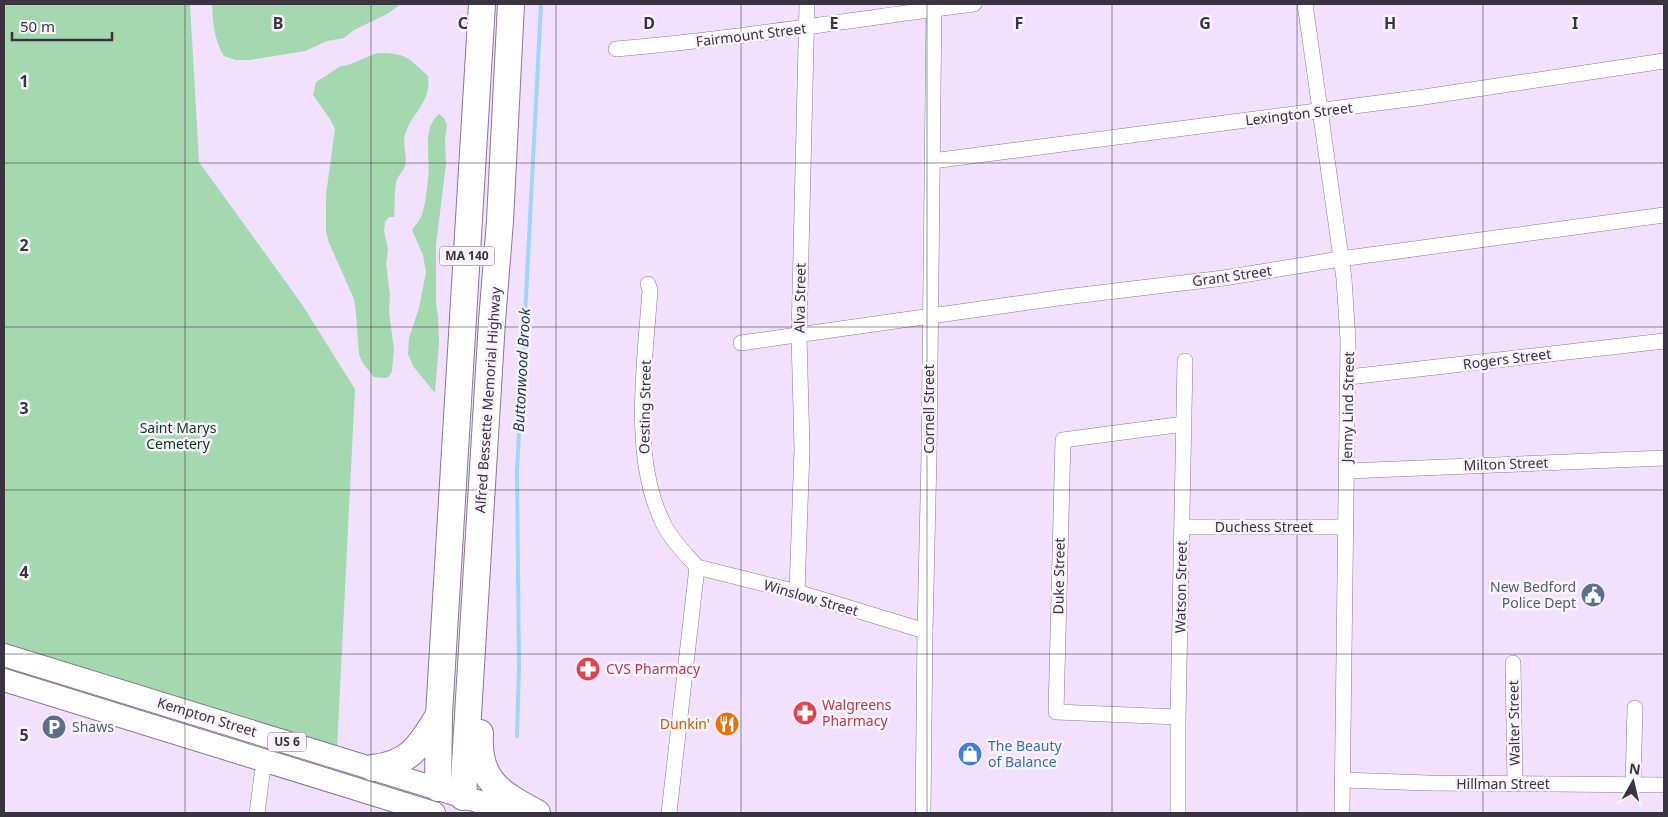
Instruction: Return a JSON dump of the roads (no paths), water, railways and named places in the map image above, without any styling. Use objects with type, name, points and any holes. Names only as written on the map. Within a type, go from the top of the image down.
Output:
[{"type":"highway","name":"Alfred Bessette Memorial Highway","points":[[438,805],[439,715],[482,4]]},
{"type":"highway","name":"Alfred Bessette Memorial Highway","points":[[463,805],[492,320],[501,213],[511,4]]},
{"type":"highway","points":[[477,579],[484,664],[479,738],[481,759],[497,790],[537,813]]},
{"type":"highway","points":[[373,768],[393,764],[414,752],[439,715]]},
{"type":"main road","name":"US 6","points":[[4,655],[40,666]]},
{"type":"main road","name":"Kempton Street","points":[[40,666],[373,768],[438,805]]},
{"type":"main road","points":[[34,689],[40,666]]},
{"type":"main road","name":"US 6","points":[[4,680],[34,689]]},
{"type":"main road","name":"Kempton Street","points":[[34,689],[265,761],[438,805],[463,805],[516,813]]},
{"type":"street","name":"Alva Street","points":[[797,592],[802,449],[799,335],[807,4]]},
{"type":"street","name":"Fairmount Street","points":[[616,49],[671,45],[806,28],[934,6],[974,4]]},
{"type":"street","name":"Jenny Lind Street","points":[[1305,4],[1346,306],[1349,377],[1342,813]]},
{"type":"street","name":"Cornell Street","points":[[923,813],[934,6]]},
{"type":"street","name":"Lexington Street","points":[[932,161],[1320,112],[1664,61]]},
{"type":"street","name":"Grant Street","points":[[741,344],[1065,297],[1224,278],[1664,215]]},
{"type":"street","name":"Oesting Street","points":[[648,284],[650,290],[643,411],[646,474],[657,510],[665,527],[698,567]]},
{"type":"street","name":"Rogers Street","points":[[1349,377],[1664,341]]},
{"type":"street","name":"Watson Street","points":[[1178,813],[1178,717],[1186,361]]},
{"type":"street","name":"Duke Street","points":[[1178,717],[1056,712],[1063,440],[1184,424]]},
{"type":"street","name":"Milton Street","points":[[1347,471],[1664,458]]},
{"type":"street","name":"Duchess Street","points":[[1182,527],[1346,527]]},
{"type":"street","name":"Winslow Street","points":[[698,567],[797,592],[925,631]]},
{"type":"street","points":[[669,813],[698,567]]},
{"type":"street","name":"Walter Street","points":[[1513,663],[1514,784]]},
{"type":"street","points":[[1633,785],[1635,708]]},
{"type":"street","points":[[258,813],[265,761]]},
{"type":"street","name":"Hillman Street","points":[[1342,780],[1664,785]]},
{"type":"waterway","name":"Buttonwood Brook","points":[[517,736],[519,667],[517,471],[541,4]]},
{"type":"place","name":"New Bedford Police Dept","points":[[1593,595]]},
{"type":"place","name":"CVS Pharmacy","points":[[588,669]]},
{"type":"place","name":"Walgreens Pharmacy","points":[[805,713]]},
{"type":"place","name":"Dunkin'","points":[[727,724]]},
{"type":"place","name":"Shaws","points":[[54,727]]},
{"type":"place","name":"The Beauty of Balance","points":[[970,754]]},
{"type":"park label","name":"Saint Marys Cemetery","points":[[178,436]]}]
